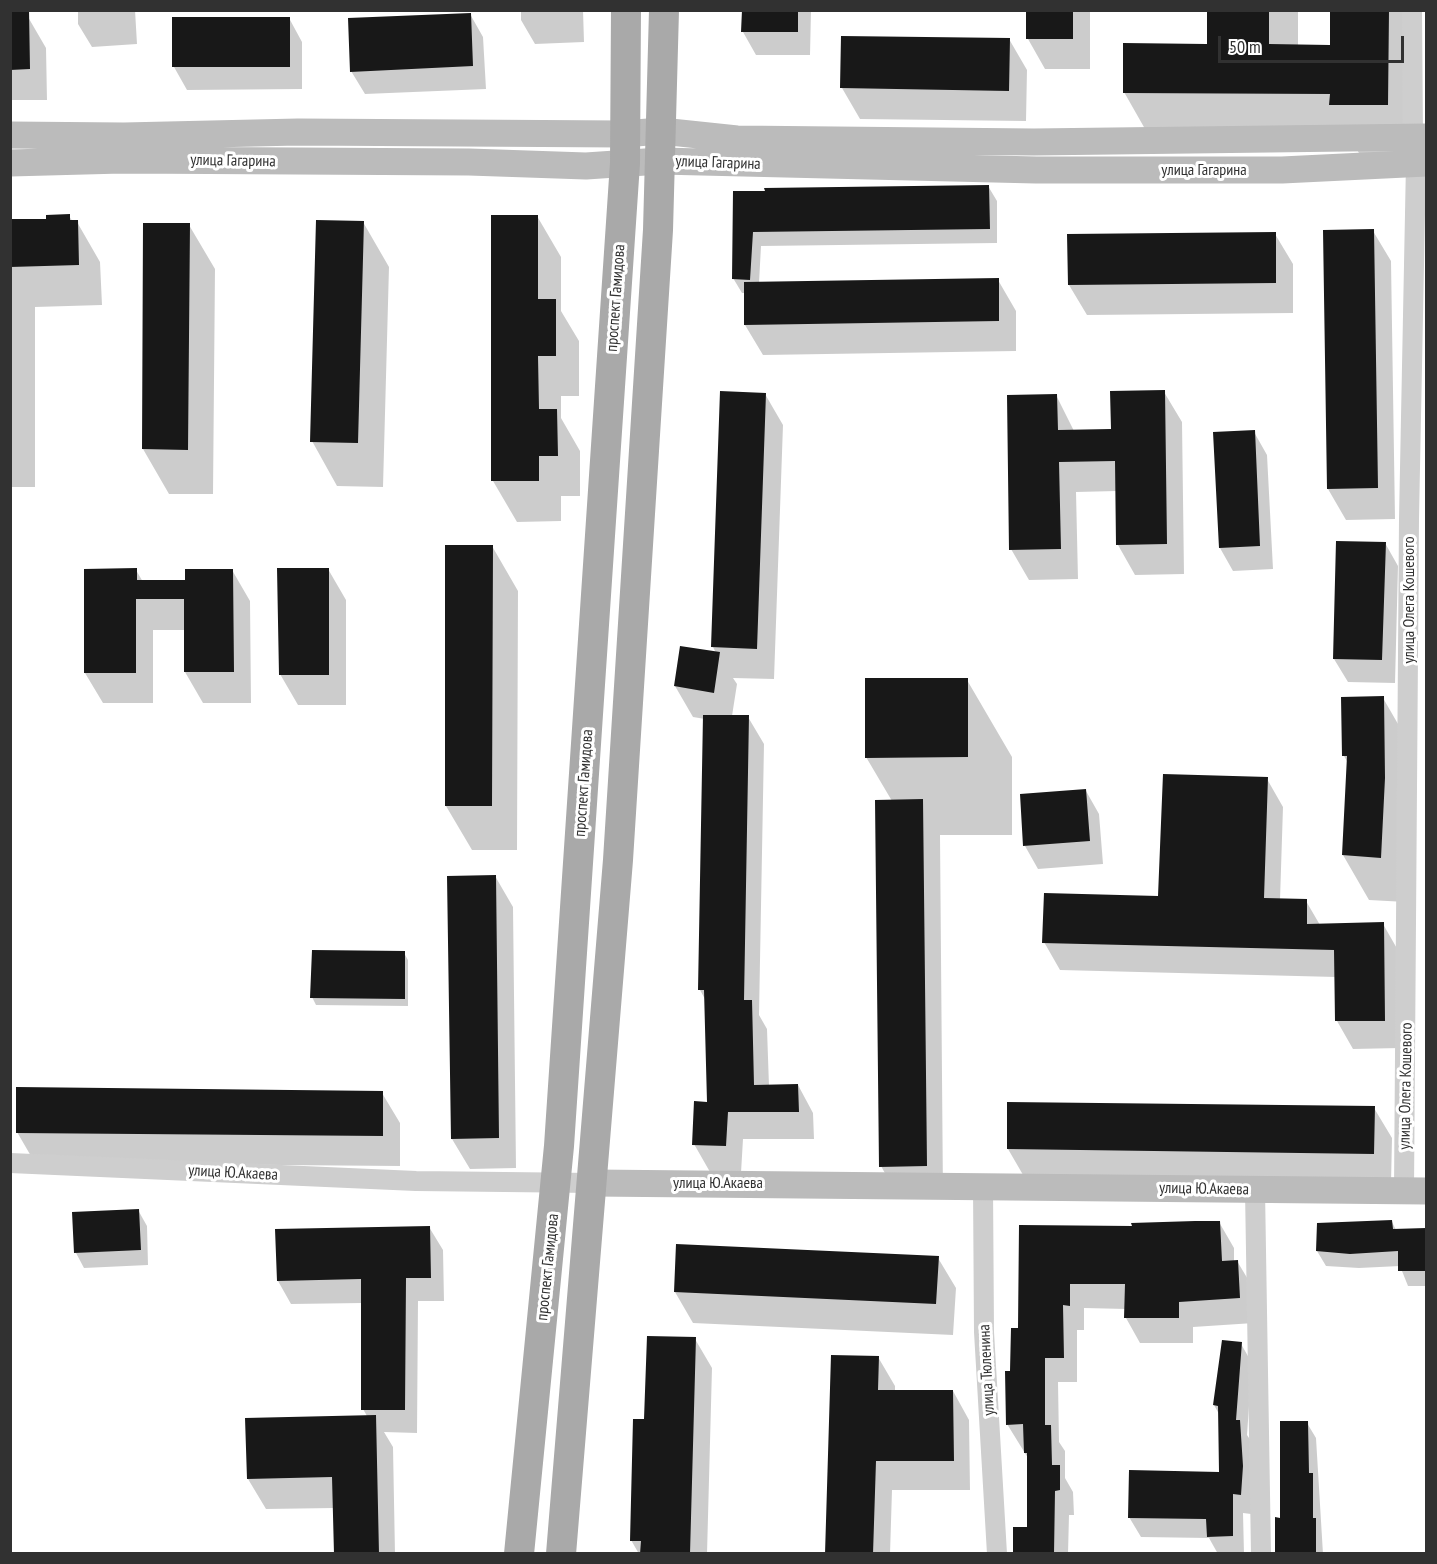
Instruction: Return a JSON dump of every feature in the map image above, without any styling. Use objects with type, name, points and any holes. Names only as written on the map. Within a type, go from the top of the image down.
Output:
[{"type":"main road","name":"проспект Гамидова","points":[[519,1554],[556,1183],[625,164],[623,134],[626,10]]},
{"type":"main road","points":[[561,1554],[618,860],[660,161],[664,10]]},
{"type":"main road","name":"улица Гагарина","points":[[10,135],[124,136],[298,132],[623,134],[661,132],[736,139],[1420,150]]},
{"type":"main road","name":"улица Гагарина","points":[[10,164],[166,160],[468,162],[586,166],[660,161],[1035,170],[1282,170],[1420,150]]},
{"type":"main road","name":"улица Ю.Акаева","points":[[593,1183],[1415,1190]]},
{"type":"street","name":"улица Олега Кошевого","points":[[1412,10],[1420,150],[1409,531],[1415,1190]]},
{"type":"street","name":"улица Ю.Акаева","points":[[10,1163],[416,1181],[593,1183]]},
{"type":"street","name":"улица Тюленина","points":[[983,1186],[984,1332],[997,1554]]},
{"type":"street","points":[[1255,1190],[1262,1554]]},
{"type":"building","points":[[10,10],[29,10],[30,69],[10,70]]},
{"type":"building","points":[[742,10],[798,10],[798,32],[741,32]]},
{"type":"building","points":[[1026,10],[1073,10],[1073,39],[1026,39]]},
{"type":"building","points":[[1207,10],[1269,10],[1269,44],[1330,45],[1330,10],[1389,10],[1388,105],[1329,105],[1330,94],[1123,93],[1123,43],[1207,44]]},
{"type":"building","points":[[471,13],[473,66],[350,72],[348,18]]},
{"type":"building","points":[[172,17],[290,17],[290,67],[172,67]]},
{"type":"building","points":[[841,36],[1010,38],[1009,91],[840,88]]},
{"type":"building","points":[[989,185],[990,229],[753,232],[750,280],[732,279],[733,191],[765,191],[764,188]]},
{"type":"building","points":[[70,214],[70,220],[78,220],[79,265],[10,267],[10,219],[46,219],[46,215]]},
{"type":"building","points":[[491,215],[538,215],[538,299],[556,299],[556,356],[538,356],[539,409],[557,409],[558,456],[539,456],[539,481],[491,481]]},
{"type":"building","points":[[316,220],[364,221],[358,443],[310,442]]},
{"type":"building","points":[[143,223],[190,223],[188,450],[142,449]]},
{"type":"building","points":[[1374,229],[1378,488],[1327,489],[1323,230]]},
{"type":"building","points":[[1276,232],[1276,283],[1068,285],[1067,234]]},
{"type":"building","points":[[999,278],[999,321],[744,325],[744,282]]},
{"type":"building","points":[[1165,390],[1167,544],[1116,545],[1115,461],[1059,462],[1061,549],[1009,550],[1007,395],[1057,394],[1058,430],[1111,429],[1110,391]]},
{"type":"building","points":[[720,391],[766,393],[757,649],[711,647]]},
{"type":"building","points":[[1255,430],[1260,546],[1219,548],[1213,432]]},
{"type":"building","points":[[1336,541],[1386,542],[1382,660],[1333,659]]},
{"type":"building","points":[[445,545],[493,545],[492,806],[445,806]]},
{"type":"building","points":[[137,568],[137,580],[185,580],[185,569],[233,569],[234,672],[184,672],[184,599],[136,599],[136,673],[84,673],[84,569]]},
{"type":"building","points":[[277,568],[329,568],[329,675],[279,675]]},
{"type":"building","points":[[680,646],[720,652],[714,693],[674,686]]},
{"type":"building","points":[[865,678],[968,678],[968,757],[865,758]]},
{"type":"building","points":[[1384,696],[1385,778],[1381,858],[1342,855],[1347,756],[1342,756],[1341,697]]},
{"type":"building","points":[[703,715],[749,715],[744,1000],[752,1000],[754,1085],[798,1084],[799,1112],[728,1112],[726,1146],[692,1145],[694,1101],[707,1102],[704,990],[698,990]]},
{"type":"building","points":[[1163,774],[1268,777],[1264,898],[1307,899],[1307,924],[1384,922],[1385,1021],[1335,1021],[1334,950],[1042,943],[1044,893],[1158,896]]},
{"type":"building","points":[[1086,789],[1090,841],[1023,846],[1020,794]]},
{"type":"building","points":[[923,799],[927,1166],[879,1167],[875,800]]},
{"type":"building","points":[[496,875],[499,1138],[451,1139],[447,876]]},
{"type":"building","points":[[312,950],[405,951],[405,999],[310,998]]},
{"type":"building","points":[[16,1087],[383,1091],[383,1136],[16,1133]]},
{"type":"building","points":[[1007,1102],[1375,1106],[1374,1154],[1007,1149]]},
{"type":"building","points":[[139,1209],[141,1250],[74,1253],[72,1212]]},
{"type":"building","points":[[1392,1220],[1393,1229],[1426,1228],[1426,1271],[1398,1271],[1398,1251],[1350,1254],[1316,1251],[1317,1223]]},
{"type":"building","points":[[1220,1221],[1222,1261],[1238,1260],[1240,1298],[1179,1302],[1179,1318],[1124,1318],[1125,1284],[1070,1284],[1070,1306],[1063,1305],[1064,1358],[1045,1358],[1045,1425],[1051,1425],[1052,1465],[1060,1465],[1060,1490],[1055,1491],[1054,1554],[1013,1554],[1013,1527],[1027,1527],[1027,1453],[1024,1453],[1023,1424],[1006,1425],[1005,1371],[1010,1371],[1011,1328],[1018,1328],[1019,1225],[1132,1226],[1131,1223]]},
{"type":"building","points":[[430,1226],[431,1278],[406,1278],[405,1410],[361,1410],[361,1279],[277,1281],[275,1229]]},
{"type":"building","points":[[676,1244],[939,1256],[936,1304],[674,1292]]},
{"type":"building","points":[[647,1336],[696,1337],[690,1554],[640,1554],[641,1541],[630,1541],[633,1419],[644,1419]]},
{"type":"building","points":[[1222,1340],[1242,1342],[1236,1420],[1240,1420],[1243,1466],[1241,1495],[1233,1494],[1233,1536],[1207,1537],[1206,1519],[1128,1518],[1129,1470],[1219,1472],[1218,1406],[1213,1405]]},
{"type":"building","points":[[831,1355],[879,1356],[878,1390],[953,1390],[954,1461],[876,1461],[873,1554],[825,1554]]},
{"type":"building","points":[[376,1415],[379,1554],[334,1554],[332,1477],[247,1479],[245,1418]]},
{"type":"building","points":[[1280,1421],[1308,1421],[1309,1473],[1313,1473],[1316,1552],[1275,1552],[1275,1517],[1280,1518]]}]
